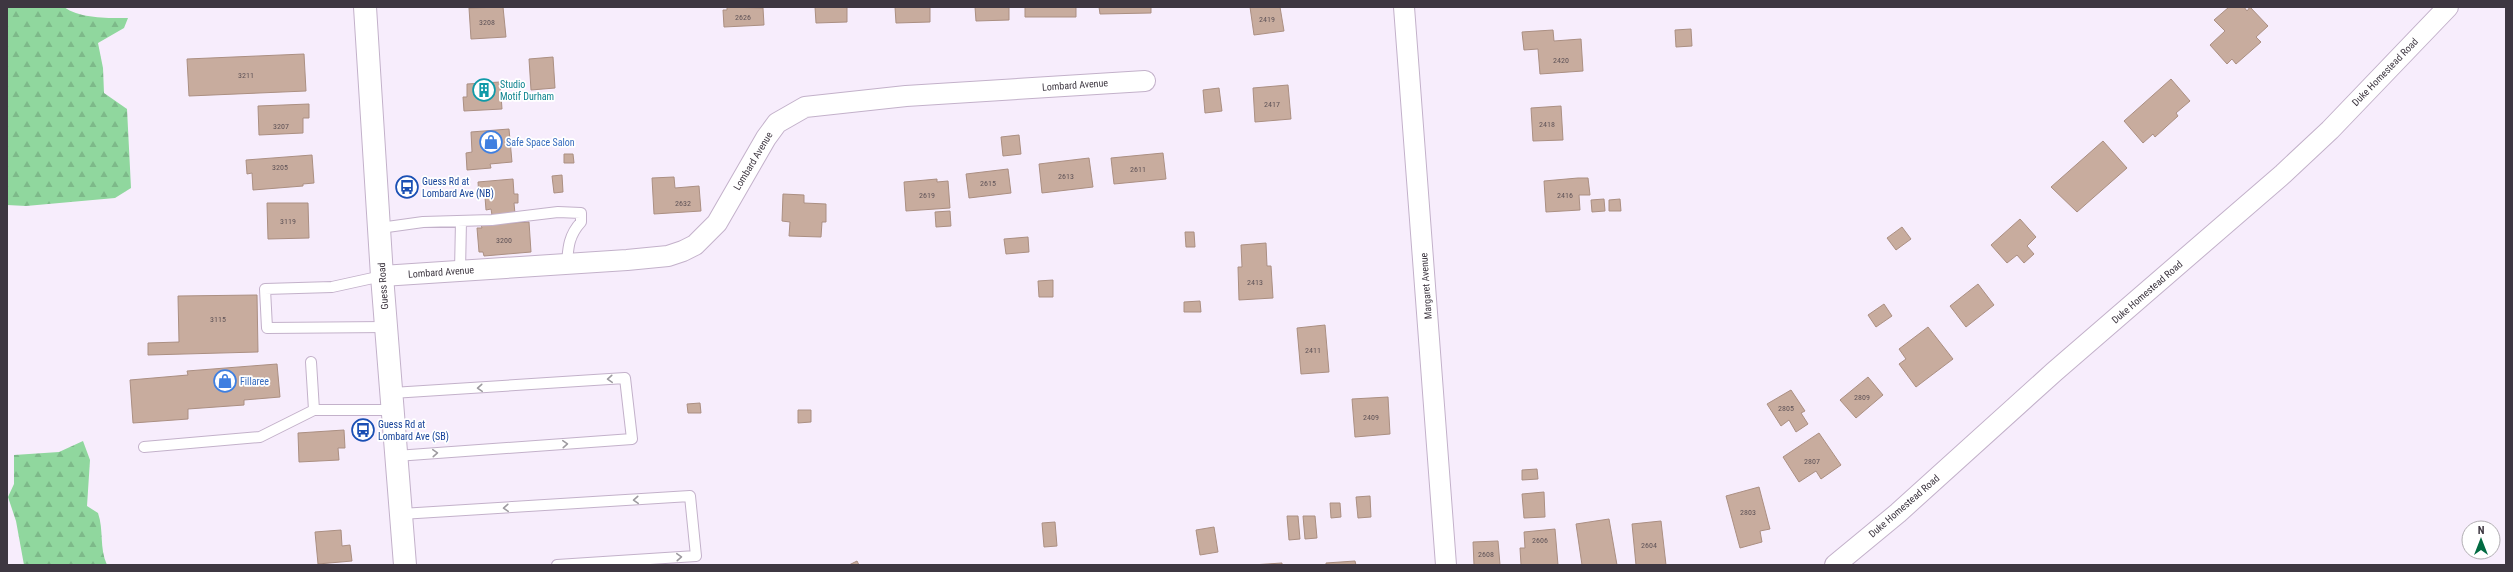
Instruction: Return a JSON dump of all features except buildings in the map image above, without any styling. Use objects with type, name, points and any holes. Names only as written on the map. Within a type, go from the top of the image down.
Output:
[{"type":"main road","name":"Guess Road","points":[[365,7],[382,276],[405,565]]},
{"type":"street","name":"Margaret Avenue","points":[[1404,7],[1446,565]]},
{"type":"street","name":"Duke Homestead Road","points":[[1835,565],[1898,513],[2054,372],[2283,174],[2330,130],[2448,7]]},
{"type":"street","name":"Lombard Avenue","points":[[382,276],[668,256],[695,244],[717,223],[766,138],[778,123],[805,107],[906,96],[1145,80]]},
{"type":"lane","points":[[380,228],[423,222],[460,221],[558,212],[580,213],[581,222],[574,230],[568,243],[567,264]]},
{"type":"lane","points":[[460,221],[460,271]]},
{"type":"lane","points":[[382,276],[332,287],[265,289],[267,328],[386,327]]},
{"type":"lane","points":[[311,362],[314,410]]},
{"type":"lane","points":[[144,447],[260,437],[314,410],[626,378],[632,439],[396,456]]},
{"type":"lane","points":[[401,514],[690,496],[696,560],[556,565]]},
{"type":"green space","points":[[7,7],[64,7],[86,16],[128,18],[124,28],[98,43],[103,68],[104,93],[127,109],[131,188],[115,198],[26,206],[7,205]]},
{"type":"green space","points":[[83,441],[90,460],[87,506],[98,513],[101,526],[103,552],[107,565],[24,565],[16,521],[8,497],[14,484],[14,455],[59,452]]},
{"type":"place","name":"Studio Motif Durham","points":[[484,90]]},
{"type":"place","name":"Safe Space Salon","points":[[491,142]]},
{"type":"place","name":"Guess Rd at Lombard Ave (NB)","points":[[407,187]]},
{"type":"place","name":"Fillaree","points":[[225,381]]},
{"type":"place","name":"Guess Rd at Lombard Ave (SB)","points":[[363,430]]}]
